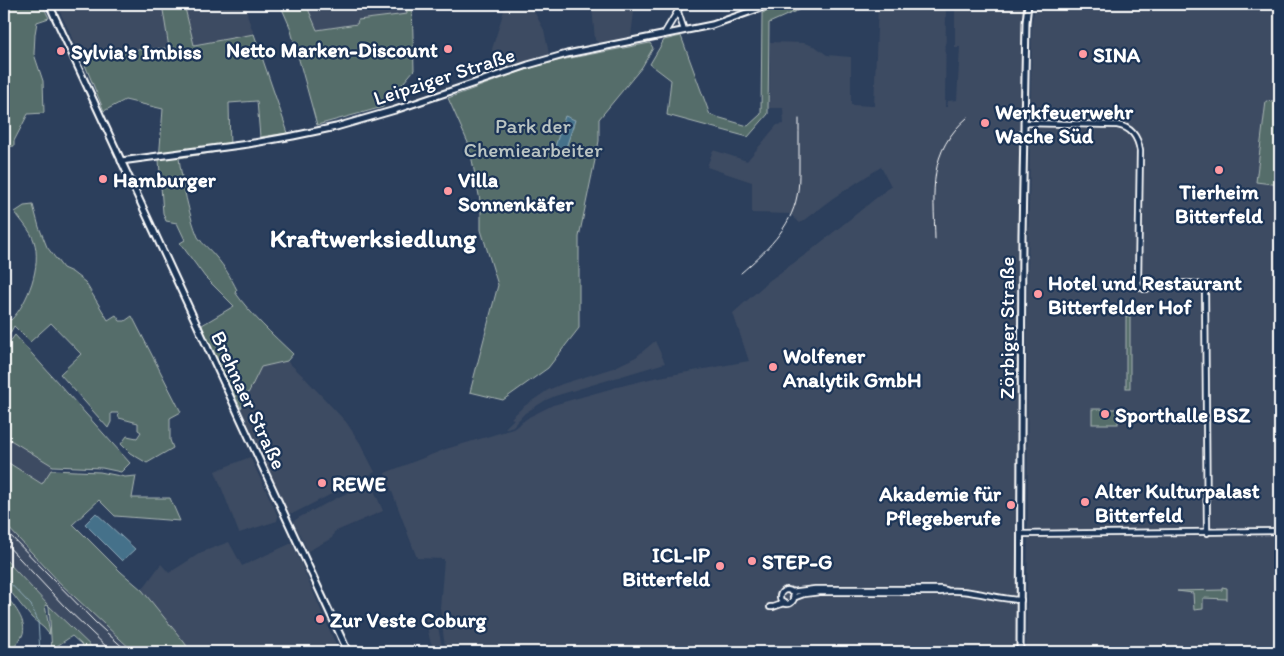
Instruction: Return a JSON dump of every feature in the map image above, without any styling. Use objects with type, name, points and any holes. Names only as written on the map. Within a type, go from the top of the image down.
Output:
[{"type":"main road","name":"Brehnaer Straße","points":[[48,4],[348,652]]},
{"type":"main road","name":"Leipziger Straße","points":[[121,161],[262,142],[343,125],[396,110],[528,65],[567,54],[722,22],[772,4]]},
{"type":"main road","name":"Zörbiger Straße","points":[[1020,652],[1022,280],[1028,4]]},
{"type":"street","points":[[664,34],[682,4]]},
{"type":"street","points":[[678,12],[684,30]]},
{"type":"street","points":[[1024,123],[1117,125],[1130,130],[1136,137],[1140,151],[1138,281],[1140,288],[1147,289],[1191,284],[1205,287],[1208,533]]},
{"type":"street","points":[[1021,534],[1280,531]]},
{"type":"street","points":[[947,591],[940,589],[807,589],[791,592],[788,590],[783,591],[780,598],[770,607],[790,603],[793,598],[799,595],[813,593],[947,591],[970,592],[1020,600]]},
{"type":"street","points":[[791,592],[793,598]]},
{"type":"street","points":[[780,598],[784,603]]},
{"type":"shaded area","points":[[56,4],[162,4],[169,48],[80,53]]},
{"type":"shaded area","points":[[184,4],[246,4],[248,18],[254,34],[193,45]]},
{"type":"shaded area","points":[[306,4],[406,4],[408,14],[358,20],[357,24],[317,30]]},
{"type":"shaded area","points":[[506,4],[530,4],[544,30],[549,54],[496,71],[492,49]]},
{"type":"shaded area","points":[[602,4],[635,4],[631,36],[599,43],[595,40],[592,7],[601,6]]},
{"type":"shaded area","points":[[878,4],[946,4],[945,107],[947,107],[948,101],[957,100],[960,47],[955,47],[955,4],[1024,4],[1017,294],[1018,652],[447,652],[440,607],[444,559],[417,558],[385,473],[446,449],[513,429],[529,417],[553,405],[654,378],[749,361],[733,313],[770,280],[809,252],[891,186],[881,167],[833,198],[800,223],[790,214],[752,213],[752,182],[707,167],[713,150],[747,161],[777,125],[784,124],[783,108],[769,108],[770,42],[804,43],[816,47],[827,55],[851,57],[851,105],[874,106]]},
{"type":"shaded area","points":[[1036,4],[1280,4],[1280,652],[1026,652],[1028,536],[1027,326],[1032,21]]},
{"type":"shaded area","points":[[565,116],[575,120],[564,154],[554,150]]},
{"type":"shaded area","points":[[655,341],[665,363],[555,396],[525,413],[513,426],[504,429],[514,419],[511,418],[523,407],[548,390],[613,368],[636,357]]},
{"type":"shaded area","points":[[287,361],[346,422],[360,443],[375,472],[294,513],[288,512],[241,408],[261,367]]},
{"type":"shaded area","points":[[4,436],[53,466],[43,484],[4,460]]},
{"type":"shaded area","points":[[250,457],[278,517],[277,521],[239,533],[215,471]]},
{"type":"shaded area","points":[[370,481],[383,511],[334,532],[332,538],[308,551],[294,521]]},
{"type":"shaded area","points":[[96,513],[135,549],[122,561],[85,524]]},
{"type":"shaded area","points":[[4,523],[62,585],[134,652],[97,652],[48,605],[4,558]]},
{"type":"shaded area","points":[[229,542],[242,566],[292,543],[339,652],[191,652],[142,590],[161,564],[169,573],[202,552]]},
{"type":"shaded area","points":[[436,613],[443,652],[435,652],[430,640],[425,617]]},
{"type":"green space","points":[[4,4],[42,4],[49,18],[37,22],[35,34],[34,54],[43,81],[44,113],[28,114],[14,141],[14,146],[4,147]]},
{"type":"green space","points":[[162,4],[184,4],[194,45],[254,34],[288,133],[260,137],[257,101],[229,103],[230,150],[179,158],[186,198],[198,237],[225,269],[237,290],[235,292],[248,309],[293,354],[287,361],[261,367],[241,408],[203,331],[202,325],[234,306],[205,277],[180,243],[185,240],[177,223],[166,221],[163,213],[159,160],[163,109],[125,100],[104,111],[80,53],[169,48]]},
{"type":"green space","points":[[280,4],[306,4],[317,30],[357,24],[358,20],[407,14],[406,4],[412,4],[414,70],[383,107],[317,125],[290,27]]},
{"type":"green space","points":[[788,4],[812,4],[769,23],[768,114],[748,137],[667,115],[671,80],[650,64],[664,40],[681,36],[710,115],[748,126],[761,114],[762,13]]},
{"type":"green space","name":"Park der Chemiearbeiter","points":[[650,43],[653,48],[642,67],[599,119],[599,141],[579,237],[579,328],[548,368],[503,400],[470,392],[498,285],[481,230],[481,206],[469,145],[448,98],[533,67]]},
{"type":"green space","points":[[1266,101],[1280,103],[1280,185],[1256,182]]},
{"type":"green space","points":[[33,205],[47,247],[63,268],[85,282],[108,320],[116,315],[120,321],[125,321],[132,316],[181,412],[170,418],[170,440],[173,448],[147,463],[130,453],[121,444],[127,436],[137,438],[141,432],[138,430],[138,423],[119,418],[118,413],[111,413],[111,422],[108,428],[60,374],[81,354],[51,323],[30,342],[14,326],[4,349],[4,316],[11,320],[23,304],[32,283],[36,261],[33,237],[15,212],[24,206]]},
{"type":"green space","points":[[1126,317],[1130,317],[1130,388],[1126,388]]},
{"type":"green space","points":[[15,335],[130,463],[121,472],[102,468],[53,466],[4,436],[4,350]]},
{"type":"green space","name":"Sporthalle BSZ","points":[[1092,409],[1118,409],[1118,424],[1092,424]]},
{"type":"green space","points":[[4,460],[42,484],[51,470],[100,472],[125,477],[136,476],[132,498],[170,498],[180,521],[115,516],[99,500],[73,524],[121,572],[142,590],[191,652],[134,652],[62,585],[4,523]]},
{"type":"green space","points":[[4,558],[48,605],[97,652],[90,652],[72,636],[57,646],[58,652],[52,652],[49,606],[45,605],[50,634],[32,618],[4,583]]},
{"type":"green space","points":[[1222,587],[1227,588],[1227,599],[1203,598],[1203,609],[1194,610],[1193,593],[1177,591],[1222,590]]},
{"type":"green space","points":[[4,593],[19,613],[24,631],[10,652],[4,652]]},
{"type":"waterway","points":[[4,577],[31,605],[38,621],[40,652]]},
{"type":"railway","points":[[935,239],[934,188],[939,158],[945,144],[968,117]]},
{"type":"railway","points":[[741,273],[776,239],[794,208],[799,182],[799,119]]},
{"type":"railway","points":[[4,529],[95,622],[128,652]]},
{"type":"railway","points":[[4,542],[65,607],[112,652]]},
{"type":"place","name":"Netto Marken-Discount","points":[[448,49]]},
{"type":"place","name":"Sylvia's Imbiss","points":[[61,51]]},
{"type":"place","name":"SINA","points":[[1083,54]]},
{"type":"place","name":"Werkfeuerwehr Wache Süd","points":[[985,123]]},
{"type":"place","name":"Tierheim Bitterfeld","points":[[1219,170]]},
{"type":"place","name":"Hamburger","points":[[103,179]]},
{"type":"place","name":"Villa Sonnenkäfer","points":[[448,191]]},
{"type":"place","name":"Hotel und Restaurant Bitterfelder Hof","points":[[1038,294]]},
{"type":"place","name":"Wolfener Analytik GmbH","points":[[773,367]]},
{"type":"place","name":"Sporthalle BSZ","points":[[1105,414]]},
{"type":"place","name":"REWE","points":[[322,483]]},
{"type":"place","name":"Alter Kulturpalast Bitterfeld","points":[[1085,502]]},
{"type":"place","name":"Akademie für Pflegeberufe","points":[[1011,505]]},
{"type":"place","name":"STEP-G","points":[[752,561]]},
{"type":"place","name":"ICL-IP Bitterfeld","points":[[720,566]]},
{"type":"place","name":"Zur Veste Coburg","points":[[320,619]]},
{"type":"district","name":"Kraftwerksiedlung","points":[[373,238]]}]
